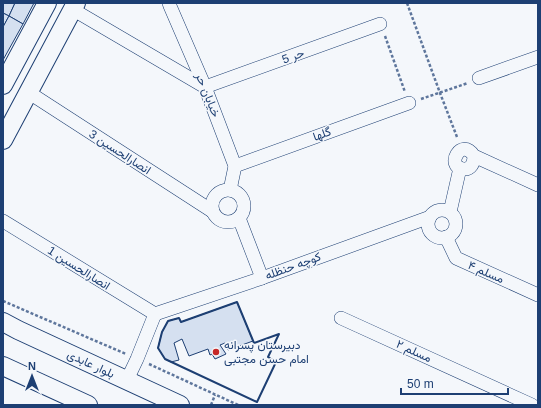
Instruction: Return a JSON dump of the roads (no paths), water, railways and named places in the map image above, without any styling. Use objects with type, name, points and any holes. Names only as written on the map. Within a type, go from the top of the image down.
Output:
[{"type":"main road","points":[[4,80],[47,3]]},
{"type":"main road","points":[[3,140],[74,6]]},
{"type":"main road","name":"بلوار عابدی","points":[[3,322],[180,405]]},
{"type":"main road","points":[[3,366],[88,405]]},
{"type":"street","name":"خیابان حر","points":[[167,4],[205,87],[235,166]]},
{"type":"street","points":[[74,6],[205,87]]},
{"type":"street","name":"حر 5","points":[[205,87],[380,24]]},
{"type":"street","points":[[479,78],[538,57]]},
{"type":"street","points":[[523,63],[538,70]]},
{"type":"street","name":"انصارالحسین 3","points":[[28,92],[212,211]]},
{"type":"street","name":"گلها","points":[[235,166],[409,103]]},
{"type":"street","points":[[474,156],[474,161],[468,168],[460,168],[456,164],[455,155],[462,150],[467,150],[474,156],[538,185]]},
{"type":"street","points":[[230,190],[235,166]]},
{"type":"street","points":[[450,212],[460,168]]},
{"type":"street","points":[[230,190],[235,191],[243,198],[244,209],[243,214],[235,221],[224,222],[215,216],[211,206],[212,201],[219,192],[230,190]]},
{"type":"street","points":[[442,210],[450,212],[454,216],[456,222],[455,229],[452,234],[440,238],[434,235],[429,230],[428,223],[430,217],[435,212],[442,210]]},
{"type":"street","name":"کوچه حنظله","points":[[155,314],[262,278],[430,217]]},
{"type":"street","points":[[239,218],[262,278]]},
{"type":"street","name":"انصارالحسین 1","points":[[3,221],[155,314]]},
{"type":"street","name":"مسلم ۴","points":[[446,237],[456,258],[538,295]]},
{"type":"street","points":[[127,380],[155,314]]},
{"type":"street","name":"مسلم ۲","points":[[341,318],[532,405]]},
{"type":"place","name":"دبیرستان پسرانه امام حسن مجتبی","points":[[216,352]]}]
